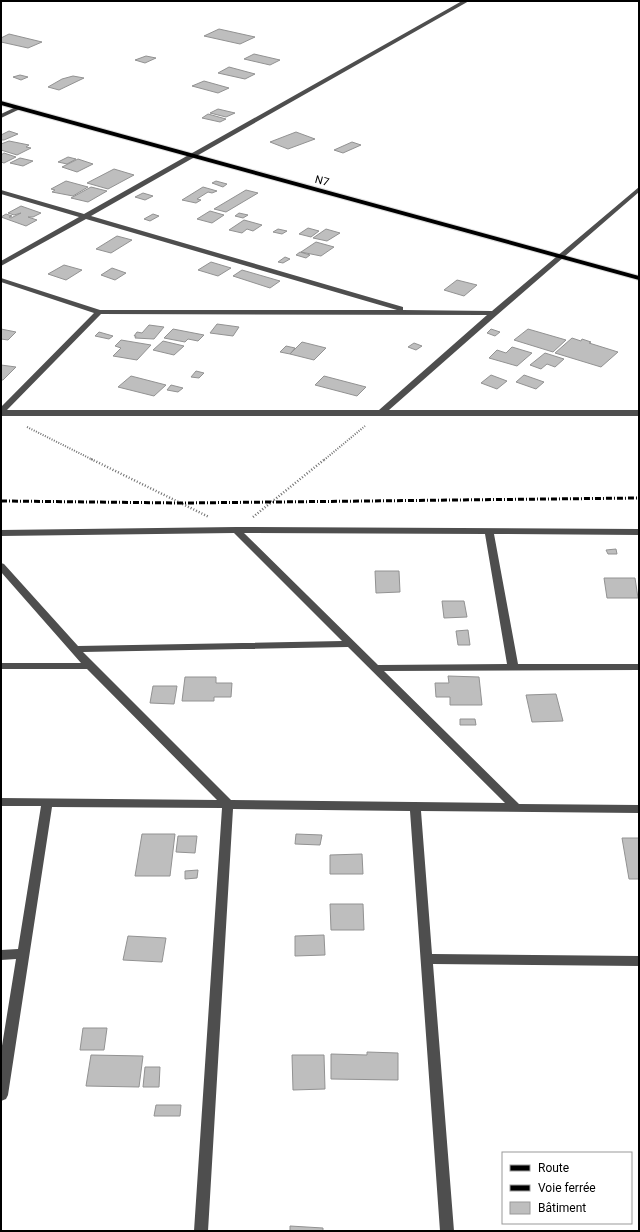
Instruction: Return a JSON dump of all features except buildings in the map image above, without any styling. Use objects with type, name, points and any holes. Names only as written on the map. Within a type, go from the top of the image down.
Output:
[{"type":"main road","name":"N7","points":[[1,103],[639,278]]},
{"type":"street","points":[[1,264],[466,1]]},
{"type":"street","points":[[1,116],[18,108]]},
{"type":"street","points":[[381,413],[639,188]]},
{"type":"street","points":[[1,192],[412,312]]},
{"type":"street","points":[[1,280],[100,312],[494,313]]},
{"type":"street","points":[[1,413],[100,312]]},
{"type":"street","points":[[1,413],[639,413]]},
{"type":"street","points":[[236,530],[516,808]]},
{"type":"street","points":[[1,533],[236,530],[639,532]]},
{"type":"street","points":[[489,531],[513,666]]},
{"type":"street","points":[[1,566],[90,666],[228,804],[201,1231]]},
{"type":"street","points":[[77,650],[350,644]]},
{"type":"street","points":[[1,666],[90,666]]},
{"type":"street","points":[[374,668],[513,666],[639,667]]},
{"type":"street","points":[[1,802],[639,809]]},
{"type":"street","points":[[1,1095],[47,802]]},
{"type":"street","points":[[415,806],[447,1231]]},
{"type":"street","points":[[1,954],[23,954]]},
{"type":"street","points":[[426,959],[639,961]]},
{"type":"path","points":[[236,530],[381,413]]},
{"type":"path","points":[[20,423],[211,518]]},
{"type":"railway","points":[[1,501],[183,503],[639,498]]}]
